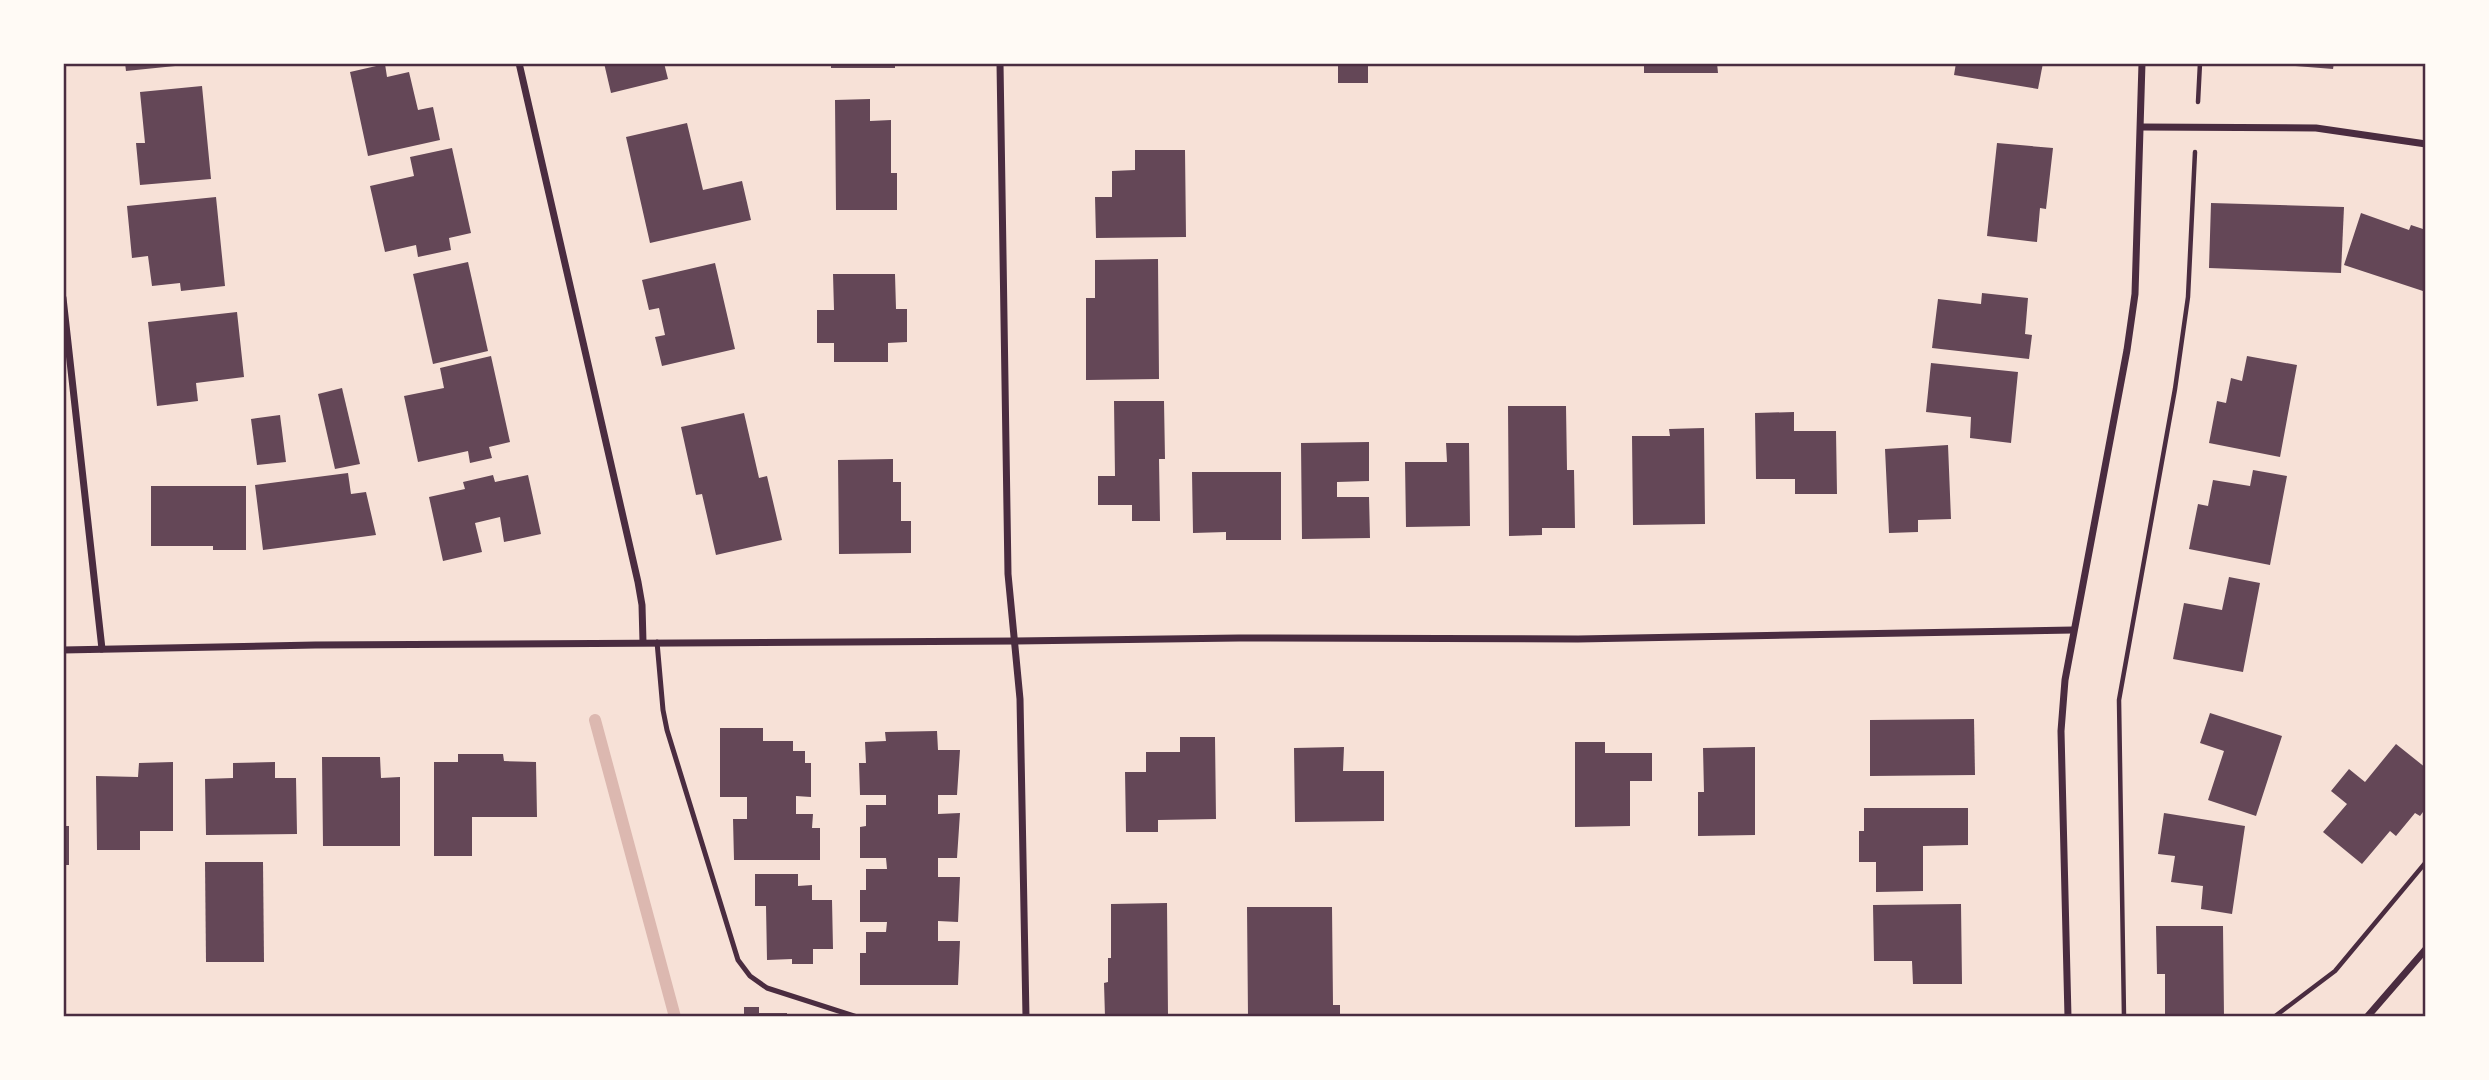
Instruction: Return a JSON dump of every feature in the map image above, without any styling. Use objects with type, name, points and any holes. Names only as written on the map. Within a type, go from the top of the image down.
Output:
[{"type":"street","points":[[519,63],[638,582],[643,642]]},
{"type":"street","points":[[1000,63],[1008,574],[1020,699],[1026,1017]]},
{"type":"street","points":[[2068,1017],[2061,731],[2073,630],[2127,350],[2135,294],[2142,63]]},
{"type":"street","points":[[2141,127],[2316,128],[2426,144]]},
{"type":"street","points":[[63,298],[102,649]]},
{"type":"street","points":[[63,650],[643,642],[1578,639],[2073,630]]},
{"type":"street","points":[[2367,1017],[2426,949]]},
{"type":"lane","points":[[657,642],[667,730],[738,960],[750,976],[766,988],[857,1017]]},
{"type":"path","points":[[2198,103],[2200,63]]},
{"type":"path","points":[[2124,1017],[2119,700],[2175,389],[2186,310],[2195,148]]},
{"type":"path","points":[[2274,1017],[2334,971],[2426,862]]},
{"type":"building","points":[[125,63],[185,63],[185,65],[126,71]]},
{"type":"building","points":[[604,63],[664,63],[668,79],[611,93]]},
{"type":"building","points":[[831,63],[895,63],[895,68],[831,68]]},
{"type":"building","points":[[1338,63],[1368,63],[1368,83],[1338,83]]},
{"type":"building","points":[[1644,63],[1717,63],[1718,73],[1644,73]]},
{"type":"building","points":[[1956,63],[2043,63],[2038,89],[1954,75]]},
{"type":"building","points":[[2283,63],[2334,63],[2333,69]]},
{"type":"building","points":[[385,64],[387,77],[409,72],[418,110],[433,107],[440,140],[368,156],[350,72]]},
{"type":"building","points":[[202,86],[211,179],[140,185],[136,143],[145,143],[140,92]]},
{"type":"building","points":[[870,99],[870,121],[891,120],[891,173],[897,173],[897,210],[836,210],[835,100]]},
{"type":"building","points":[[687,123],[703,190],[742,181],[751,220],[650,243],[626,137]]},
{"type":"building","points":[[1997,143],[2053,148],[2046,209],[2040,208],[2037,242],[1987,236]]},
{"type":"building","points":[[452,148],[471,233],[449,238],[451,250],[418,257],[416,245],[385,252],[370,186],[414,176],[410,157]]},
{"type":"building","points":[[1135,150],[1185,150],[1186,237],[1096,238],[1095,197],[1112,197],[1112,171],[1135,170]]},
{"type":"building","points":[[216,197],[225,286],[181,291],[180,283],[152,286],[148,256],[132,258],[127,206]]},
{"type":"building","points":[[2211,203],[2344,207],[2341,273],[2209,268]]},
{"type":"building","points":[[2361,213],[2409,230],[2411,225],[2426,230],[2426,292],[2344,265]]},
{"type":"building","points":[[1158,259],[1159,379],[1086,380],[1086,298],[1095,298],[1095,260]]},
{"type":"building","points":[[468,262],[488,351],[433,364],[413,274]]},
{"type":"building","points":[[715,263],[735,349],[662,366],[655,337],[665,335],[659,308],[649,310],[642,280]]},
{"type":"building","points":[[833,274],[895,274],[896,309],[907,309],[907,342],[888,343],[888,362],[834,362],[834,343],[817,343],[817,310],[834,310]]},
{"type":"building","points":[[1982,293],[2028,298],[2025,334],[2032,335],[2029,359],[1932,348],[1938,299],[1981,304]]},
{"type":"building","points":[[237,312],[244,377],[196,383],[198,401],[157,406],[148,322]]},
{"type":"building","points":[[491,356],[510,442],[489,447],[492,458],[470,463],[468,451],[418,462],[404,396],[444,388],[440,368]]},
{"type":"building","points":[[2247,356],[2297,365],[2280,457],[2209,443],[2217,401],[2226,403],[2231,378],[2242,381]]},
{"type":"building","points":[[1931,363],[2018,372],[2011,443],[1970,438],[1971,417],[1926,412]]},
{"type":"building","points":[[342,388],[360,464],[335,469],[318,394]]},
{"type":"building","points":[[1114,401],[1164,401],[1165,459],[1159,459],[1160,521],[1132,521],[1132,505],[1098,505],[1098,476],[1115,476]]},
{"type":"building","points":[[1508,406],[1566,406],[1567,470],[1574,470],[1575,528],[1542,528],[1542,535],[1509,536]]},
{"type":"building","points":[[1794,412],[1794,431],[1836,431],[1837,494],[1795,494],[1795,479],[1756,479],[1755,413]]},
{"type":"building","points":[[744,413],[759,478],[767,476],[782,540],[716,555],[702,494],[696,495],[681,427]]},
{"type":"building","points":[[280,415],[286,462],[257,465],[251,419]]},
{"type":"building","points":[[1704,428],[1705,524],[1633,525],[1632,436],[1670,436],[1669,429]]},
{"type":"building","points":[[1369,442],[1369,481],[1337,482],[1337,497],[1369,497],[1370,538],[1302,539],[1301,443]]},
{"type":"building","points":[[1446,443],[1469,443],[1470,526],[1406,527],[1405,462],[1447,462]]},
{"type":"building","points":[[1948,445],[1951,519],[1918,520],[1918,532],[1889,533],[1885,449]]},
{"type":"building","points":[[893,459],[893,482],[901,482],[901,521],[911,521],[911,553],[839,554],[838,460]]},
{"type":"building","points":[[2253,470],[2287,476],[2270,565],[2189,549],[2198,504],[2208,506],[2213,480],[2250,486]]},
{"type":"building","points":[[1192,472],[1281,472],[1281,540],[1226,540],[1226,532],[1193,533]]},
{"type":"building","points":[[348,473],[351,494],[366,492],[376,535],[263,550],[255,485]]},
{"type":"building","points":[[493,475],[495,482],[528,475],[541,534],[504,542],[500,517],[475,523],[482,552],[443,561],[429,497],[465,489],[463,482]]},
{"type":"building","points":[[151,486],[246,486],[246,550],[213,550],[213,546],[151,546]]},
{"type":"building","points":[[2229,577],[2260,583],[2243,672],[2173,659],[2184,603],[2222,610]]},
{"type":"building","points":[[2210,713],[2282,736],[2256,816],[2208,800],[2224,751],[2200,743]]},
{"type":"building","points":[[1974,719],[1975,775],[1870,776],[1870,720]]},
{"type":"building","points":[[720,728],[763,728],[763,741],[793,741],[793,751],[805,751],[805,763],[811,763],[811,797],[796,796],[796,814],[813,814],[812,828],[820,828],[820,860],[734,860],[733,819],[747,819],[747,797],[720,797]]},
{"type":"building","points":[[937,731],[938,750],[960,750],[957,795],[938,795],[938,814],[960,813],[957,858],[938,858],[938,877],[960,877],[958,922],[938,921],[938,941],[960,941],[958,985],[860,985],[860,953],[866,953],[866,932],[886,932],[887,922],[860,922],[860,890],[866,890],[866,869],[887,869],[886,858],[860,858],[860,827],[866,826],[866,805],[886,805],[886,795],[860,795],[859,763],[866,763],[865,742],[886,741],[885,732]]},
{"type":"building","points":[[1180,737],[1215,737],[1216,819],[1158,820],[1158,832],[1126,832],[1125,772],[1146,772],[1146,752],[1180,752]]},
{"type":"building","points":[[1575,742],[1605,742],[1605,753],[1652,753],[1652,781],[1630,781],[1630,826],[1575,827]]},
{"type":"building","points":[[2396,744],[2426,768],[2426,808],[2420,816],[2415,813],[2396,836],[2390,831],[2362,864],[2323,832],[2347,804],[2331,791],[2349,769],[2365,782]]},
{"type":"building","points":[[1344,747],[1343,771],[1384,771],[1384,821],[1295,822],[1294,748]]},
{"type":"building","points":[[1755,747],[1755,835],[1698,836],[1698,792],[1704,792],[1703,748]]},
{"type":"building","points":[[458,754],[503,754],[504,761],[536,762],[537,817],[472,817],[472,856],[434,856],[434,762],[458,762]]},
{"type":"building","points":[[322,757],[380,757],[381,778],[400,777],[400,846],[323,846]]},
{"type":"building","points":[[173,762],[173,831],[140,831],[140,850],[97,850],[96,776],[138,777],[139,763]]},
{"type":"building","points":[[275,762],[275,778],[296,778],[297,834],[206,835],[205,779],[233,778],[233,763]]},
{"type":"building","points":[[1864,808],[1968,808],[1968,845],[1923,846],[1923,891],[1876,892],[1876,862],[1859,862],[1859,831],[1864,831]]},
{"type":"building","points":[[2164,813],[2245,826],[2232,914],[2201,909],[2203,886],[2171,882],[2175,856],[2158,854]]},
{"type":"building","points":[[63,826],[69,826],[69,865],[63,865]]},
{"type":"building","points":[[205,862],[263,862],[264,962],[206,962]]},
{"type":"building","points":[[755,874],[798,874],[798,886],[812,885],[812,900],[832,900],[833,949],[813,949],[813,964],[792,964],[792,959],[767,960],[766,906],[755,906]]},
{"type":"building","points":[[1167,903],[1168,1016],[1105,1017],[1104,983],[1108,982],[1108,958],[1111,958],[1111,904]]},
{"type":"building","points":[[1961,904],[1962,984],[1913,984],[1912,961],[1874,961],[1873,905]]},
{"type":"building","points":[[1247,907],[1332,907],[1333,1005],[1340,1005],[1340,1017],[1248,1017]]},
{"type":"building","points":[[2156,926],[2223,926],[2224,1017],[2165,1017],[2165,974],[2157,974]]},
{"type":"building","points":[[744,1007],[759,1007],[759,1013],[787,1013],[787,1017],[744,1017]]},
{"type":"waterway","points":[[595,720],[675,1017]]}]
